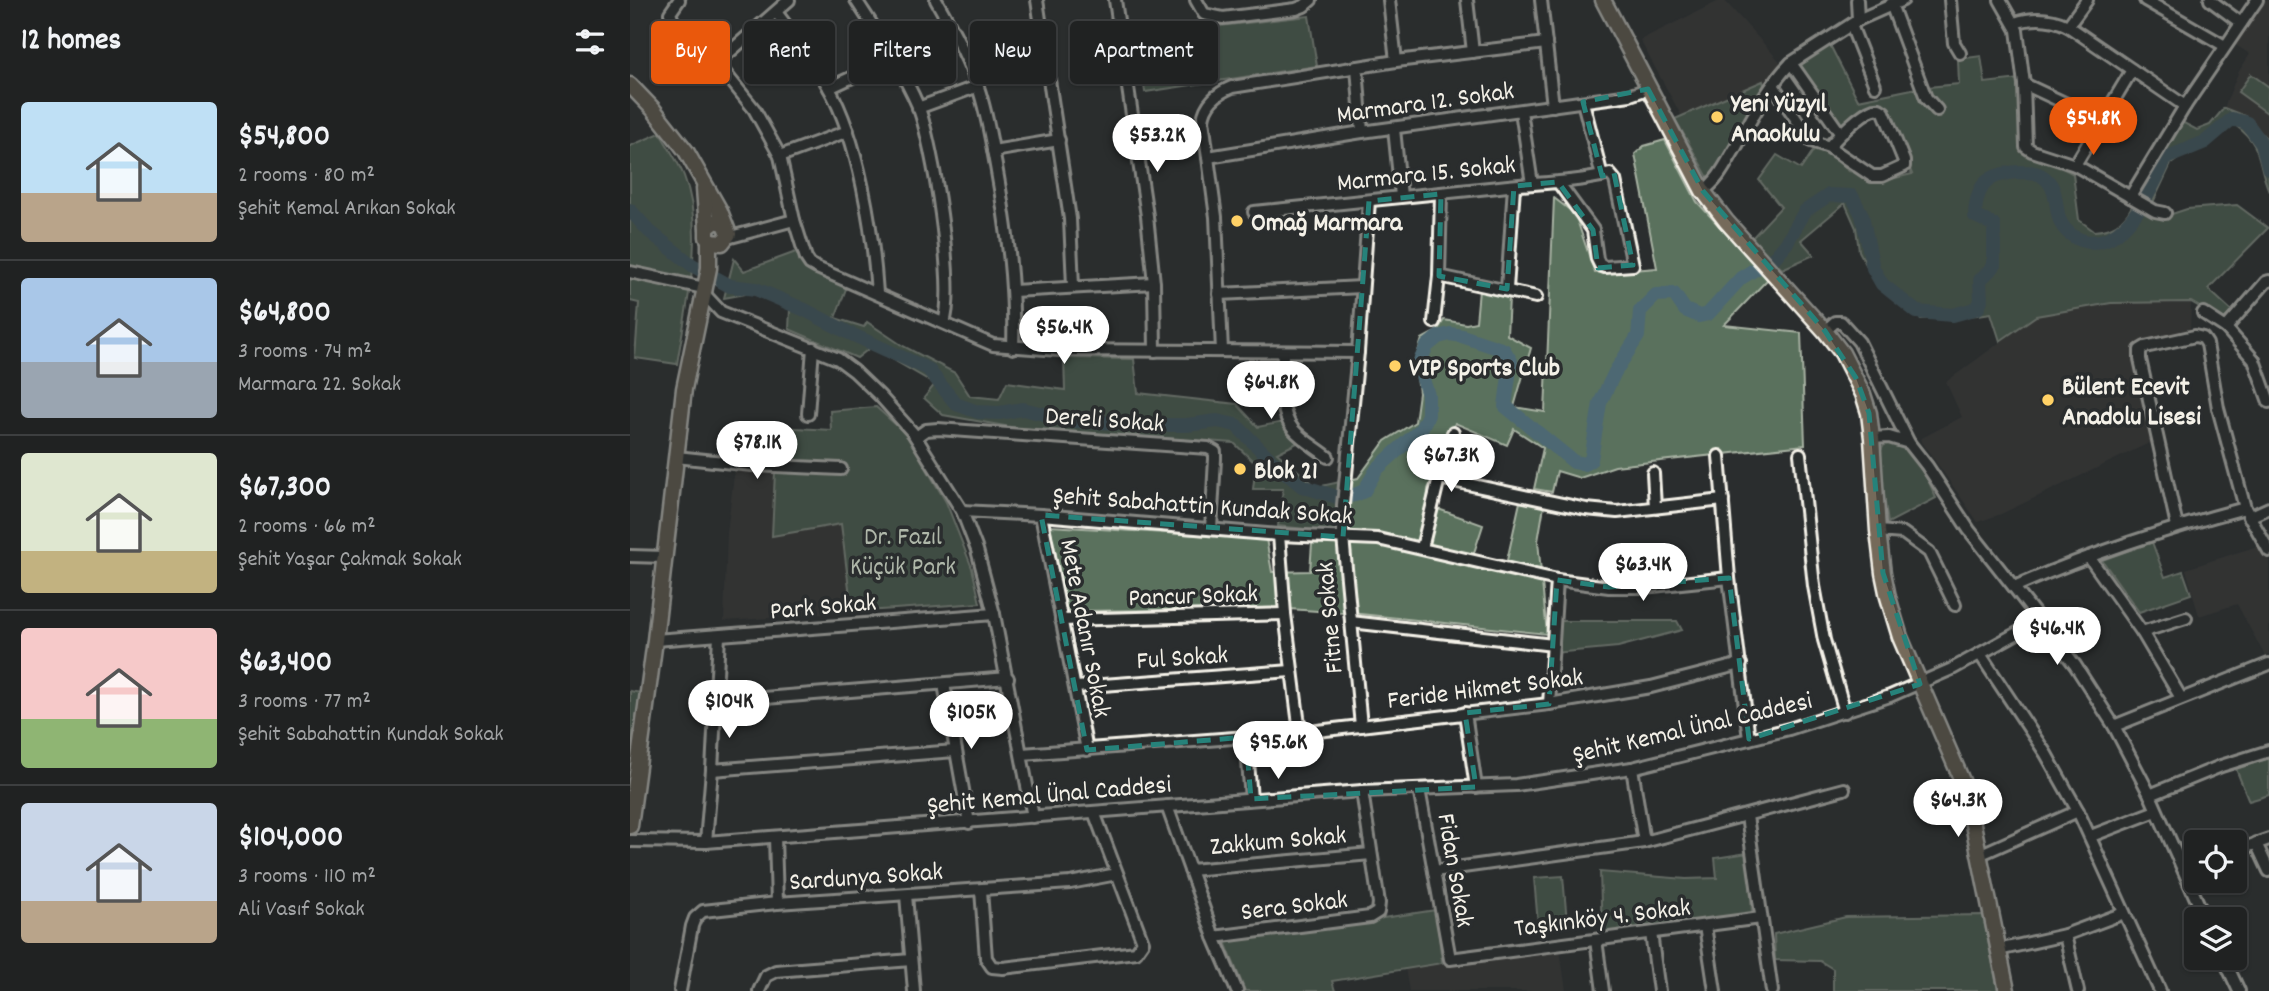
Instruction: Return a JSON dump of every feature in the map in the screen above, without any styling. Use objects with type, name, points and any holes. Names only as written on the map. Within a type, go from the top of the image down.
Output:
[{"type":"main road","points":[[1602,0],[1703,191],[1726,221],[1825,331],[1842,353],[1860,386],[1869,413],[1878,531],[1888,597],[1900,637],[1966,790],[2007,991]]},
{"type":"main road","points":[[630,85],[686,151],[720,211],[725,231],[709,268],[684,389],[630,826]]},
{"type":"main road","points":[[704,187],[709,268]]},
{"type":"main road","points":[[708,234],[716,222],[725,231]]},
{"type":"street","points":[[673,21],[670,13],[679,0]]},
{"type":"street","points":[[730,52],[789,0]]},
{"type":"street","points":[[856,0],[869,21]]},
{"type":"street","points":[[937,0],[978,86],[993,151],[1007,222],[1013,291],[1013,348]]},
{"type":"street","points":[[1037,0],[1070,219],[1073,286]]},
{"type":"street","points":[[1115,0],[1146,211],[1154,283],[1155,351]]},
{"type":"street","points":[[1196,0],[1204,14],[1223,18],[1296,9],[1311,0]]},
{"type":"street","points":[[1389,0],[1396,61]]},
{"type":"street","points":[[1467,0],[1473,51]]},
{"type":"street","points":[[1541,0],[1553,106]]},
{"type":"street","points":[[1857,0],[1855,23],[1875,86]]},
{"type":"street","points":[[1703,191],[1716,181],[1773,85],[1791,63],[1855,23],[1903,0]]},
{"type":"street","points":[[1950,0],[1954,43],[1959,53]]},
{"type":"street","points":[[2000,0],[2007,15],[2015,23],[2024,84],[2026,147],[2075,165],[2132,198],[2165,213]]},
{"type":"street","points":[[2068,26],[2087,0]]},
{"type":"street","points":[[2145,0],[2225,46]]},
{"type":"street","points":[[2210,0],[2241,23]]},
{"type":"street","points":[[2132,198],[2185,106],[2257,0]]},
{"type":"street","points":[[1891,4],[1926,98],[1937,110]]},
{"type":"street","points":[[776,12],[829,88],[848,131],[874,249],[877,293]]},
{"type":"street","points":[[2015,23],[2040,19],[2068,26],[2185,106]]},
{"type":"street","points":[[1222,351],[1216,217],[1203,115],[1211,102],[1232,87],[1396,61],[1546,43]]},
{"type":"street","points":[[1791,63],[1840,134]]},
{"type":"street","points":[[1357,67],[1362,132]]},
{"type":"street","points":[[2075,165],[2132,70]]},
{"type":"street","points":[[730,79],[754,109],[780,156],[794,220],[810,264],[993,345],[1013,348],[1155,351],[1358,352]]},
{"type":"street","points":[[829,88],[849,79]]},
{"type":"street","points":[[906,84],[918,108],[939,200],[948,310],[944,323]]},
{"type":"street","points":[[2024,84],[2101,120]]},
{"type":"street","points":[[1773,85],[1811,141],[1829,147],[1872,176],[1882,176],[1903,166],[1904,161],[1882,110],[1871,110],[1840,134],[1829,147]]},
{"type":"street","points":[[918,108],[978,86]]},
{"type":"street","name":"Marmara 12. Sokak","points":[[1208,157],[1362,132],[1630,95],[1648,89]]},
{"type":"street","points":[[1558,182],[1593,230],[1597,259],[1601,265],[1633,265],[1615,180],[1610,174],[1602,176],[1583,102]]},
{"type":"street","points":[[1521,111],[1532,184]]},
{"type":"street","points":[[1394,129],[1401,197]]},
{"type":"street","points":[[780,156],[848,131]]},
{"type":"street","points":[[993,151],[1059,140]]},
{"type":"street","name":"Marmara 15. Sokak","points":[[1255,212],[1602,176]]},
{"type":"street","points":[[1507,289],[1514,186]]},
{"type":"street","points":[[1434,322],[1439,276],[1441,194]]},
{"type":"street","name":"Fitne Sokak","points":[[1361,726],[1343,537],[1343,499],[1358,352],[1369,201]]},
{"type":"street","points":[[725,231],[752,230],[794,220]]},
{"type":"street","points":[[630,272],[704,288],[707,297],[717,309],[838,359],[880,396],[915,437],[962,511],[977,550],[1008,678],[1033,817]]},
{"type":"street","points":[[1439,276],[1536,297]]},
{"type":"street","points":[[2227,328],[2269,281]]},
{"type":"street","points":[[1013,291],[1154,283]]},
{"type":"street","points":[[1219,294],[1362,287]]},
{"type":"street","points":[[2203,313],[2227,328],[2254,360],[2269,402]]},
{"type":"street","points":[[1825,331],[1835,322],[1841,322],[1859,342],[1909,443],[1969,530],[2075,666],[2114,726],[2150,795],[2184,872]]},
{"type":"street","points":[[2178,526],[2155,434],[2140,350],[2195,336],[2203,338],[2207,344],[2218,408],[2247,513],[2269,551]]},
{"type":"street","points":[[808,414],[813,348]]},
{"type":"street","points":[[1283,352],[1283,402],[1287,418],[1294,430],[1328,457]]},
{"type":"street","name":"Dereli Sokak","points":[[915,437],[926,430],[938,429],[1208,448],[1215,452],[1211,529]]},
{"type":"street","points":[[1422,548],[1453,433]]},
{"type":"street","points":[[1872,438],[1889,437],[1909,443]]},
{"type":"street","points":[[1800,454],[1814,586],[1824,640],[1845,712]]},
{"type":"street","points":[[1719,456],[1749,739]]},
{"type":"street","points":[[676,457],[752,465],[841,469]]},
{"type":"street","points":[[1653,473],[1655,507]]},
{"type":"street","points":[[1439,478],[1586,509],[1617,512],[1723,500]]},
{"type":"street","points":[[2014,587],[2178,526],[2269,508]]},
{"type":"street","name":"Şehit Sabahattin Kundak Sokak","points":[[962,511],[1279,535],[1378,539],[1557,580],[1609,587],[1643,587],[1730,578]]},
{"type":"street","name":"Mete Adanır Sokak","points":[[1041,515],[1087,750]]},
{"type":"street","points":[[1878,531],[1903,533],[1929,552],[1955,606]]},
{"type":"street","points":[[1279,535],[1291,671],[1300,733]]},
{"type":"street","points":[[630,556],[665,557]]},
{"type":"street","points":[[2089,557],[2142,632],[2181,698]]},
{"type":"street","points":[[1549,704],[1557,580]]},
{"type":"street","name":"Park Sokak","points":[[655,640],[994,614]]},
{"type":"street","name":"Pancur Sokak","points":[[1061,620],[1285,614]]},
{"type":"street","points":[[2142,632],[2186,618]]},
{"type":"street","name":"Şehit Kemal Ünal Caddesi","points":[[630,841],[706,842],[1251,799],[1560,780],[1632,768],[1845,712],[1920,684],[2041,620]]},
{"type":"street","points":[[1351,622],[1553,645]]},
{"type":"street","points":[[706,842],[719,636]]},
{"type":"street","points":[[1980,654],[2046,754],[2078,811],[2160,991]]},
{"type":"street","name":"Feride Hikmet Sokak","points":[[1022,754],[1300,733],[1549,704],[1651,687],[1741,664]]},
{"type":"street","points":[[2114,726],[2269,664]]},
{"type":"street","name":"Ful Sokak","points":[[1076,687],[1291,671]]},
{"type":"street","points":[[716,702],[1008,678]]},
{"type":"street","points":[[944,684],[969,823]]},
{"type":"street","points":[[1465,713],[1476,787]]},
{"type":"street","points":[[1246,737],[1251,799]]},
{"type":"street","points":[[712,770],[956,751]]},
{"type":"street","points":[[2150,795],[2221,766],[2269,751]]},
{"type":"street","points":[[1632,768],[1644,842]]},
{"type":"street","name":"Fidan Sokak","points":[[1419,789],[1450,959]]},
{"type":"street","points":[[1434,871],[1644,842],[1844,789]]},
{"type":"street","points":[[1362,791],[1371,854]]},
{"type":"street","points":[[1167,806],[1214,937],[1237,991]]},
{"type":"street","points":[[1979,855],[2078,811]]},
{"type":"street","points":[[2091,836],[2156,811]]},
{"type":"street","points":[[981,890],[986,958],[992,967],[1003,968],[1136,952],[1143,942],[1094,812]]},
{"type":"street","points":[[1747,816],[1772,991]]},
{"type":"street","points":[[775,837],[777,903]]},
{"type":"street","points":[[2247,846],[2269,839]]},
{"type":"street","points":[[2256,843],[2269,871]]},
{"type":"street","name":"Zakkum Sokak","points":[[1190,870],[1371,854]]},
{"type":"street","name":"Sera Sokak","points":[[1214,937],[1370,917],[1378,912],[1379,903],[1371,854]]},
{"type":"street","name":"Sardunya Sokak","points":[[681,991],[695,918],[703,911],[777,903],[1070,883],[1117,874]]},
{"type":"street","points":[[906,895],[914,991]]},
{"type":"street","points":[[1998,950],[2065,935],[2124,913]]},
{"type":"street","name":"Taşkınköy 4. Sokak","points":[[1450,959],[1761,918]]},
{"type":"street","points":[[1705,926],[1715,991]]},
{"type":"street","points":[[1651,933],[1659,991]]},
{"type":"street","points":[[2065,935],[2078,991]]},
{"type":"street","points":[[1596,940],[1604,991]]},
{"type":"street","points":[[759,991],[766,976],[776,971],[911,960]]},
{"type":"street","points":[[2228,970],[2239,991]]},
{"type":"highlighted area","points":[[1648,89],[1703,191],[1825,331],[1856,378],[1869,413],[1883,573],[1920,684],[1749,739],[1729,578],[1609,587],[1557,580],[1549,704],[1465,713],[1476,787],[1251,799],[1246,737],[1087,750],[1041,515],[1343,537],[1369,201],[1441,194],[1439,276],[1507,289],[1514,186],[1558,182],[1593,230],[1598,268],[1633,265],[1614,173],[1602,176],[1583,102]]},
{"type":"shaded area","name":"Yeni Yüzyıl Anaokulu","points":[[1724,0],[1783,65],[1710,168],[1640,40]]},
{"type":"shaded area","points":[[2263,0],[2269,0],[2269,146],[2267,140],[2224,108],[2238,73],[2250,54],[2234,44]]},
{"type":"shaded area","name":"Bülent Ecevit Anadolu Lisesi","points":[[2191,302],[2190,331],[2136,345],[2132,354],[2151,442],[2001,514],[1978,522],[1920,439],[1962,417],[1946,382],[2036,316],[2111,303]]},
{"type":"shaded area","points":[[735,467],[776,472],[841,524],[852,612],[724,621],[727,533]]},
{"type":"shaded area","points":[[2261,545],[2269,558],[2269,654],[2265,656],[2237,604],[2199,616],[2186,569]]},
{"type":"shaded area","points":[[1560,950],[1566,991],[1409,991],[1405,968]]},
{"type":"green space","points":[[1309,16],[1317,66],[1218,81],[1218,26]]},
{"type":"green space","points":[[1830,45],[1858,100],[1917,88],[1959,84],[1958,59],[1981,56],[1985,83],[2019,79],[2020,147],[2025,152],[2073,174],[2079,220],[2094,231],[2113,226],[2128,213],[2182,122],[2197,130],[2210,125],[2224,108],[2245,116],[2268,140],[2269,191],[2256,148],[2235,125],[2225,127],[2209,146],[2184,155],[2171,164],[2148,213],[2160,218],[2187,209],[2237,205],[2268,228],[2208,289],[2233,312],[2222,320],[2191,302],[2111,303],[2036,316],[2000,341],[1991,313],[1921,319],[1879,287],[1873,278],[1859,251],[1856,228],[1845,203],[1801,240],[1814,255],[1782,269],[1751,239],[1781,207],[1759,180],[1777,155],[1801,169],[1817,145],[1849,171],[1887,180],[1912,174],[1883,103],[1840,125],[1800,65]]},
{"type":"green space","points":[[2251,74],[2269,87],[2267,113],[2238,92]]},
{"type":"green space","points":[[1763,81],[1765,89],[1710,181],[1675,119]]},
{"type":"green space","points":[[1144,84],[1198,84],[1145,92]]},
{"type":"green space","points":[[660,133],[684,176],[693,221],[692,269],[677,364],[635,358],[639,303],[630,301],[630,146]]},
{"type":"green space","points":[[1665,140],[1697,202],[1768,279],[1724,325],[1801,333],[1805,445],[1615,466],[1580,478],[1557,471],[1552,492],[1534,489],[1543,448],[1514,429],[1507,445],[1455,423],[1428,489],[1427,505],[1483,525],[1470,565],[1504,574],[1520,502],[1544,506],[1538,541],[1547,634],[1289,609],[1067,611],[1050,526],[1266,539],[1272,572],[1310,571],[1313,530],[1278,526],[1283,489],[1253,489],[1256,464],[1234,443],[1016,428],[943,415],[924,398],[935,384],[871,347],[857,358],[789,329],[790,309],[751,293],[724,298],[734,259],[744,271],[796,252],[807,267],[847,286],[835,318],[864,327],[867,322],[903,346],[955,373],[970,396],[999,399],[1007,382],[1065,390],[1064,358],[1134,359],[1138,393],[1237,404],[1258,427],[1283,422],[1297,443],[1277,453],[1317,487],[1358,478],[1385,441],[1415,422],[1419,393],[1415,361],[1422,339],[1437,331],[1444,320],[1466,324],[1476,322],[1479,290],[1509,298],[1507,335],[1531,348],[1514,407],[1545,412],[1554,198],[1575,214],[1595,273],[1657,268],[1635,154],[1644,146]]},
{"type":"green space","name":"Dr. Fazıl Küçük Park","points":[[876,407],[907,435],[946,502],[972,568],[980,603],[852,612],[841,524],[772,536],[775,472],[750,469],[760,426],[831,430],[830,411]]},
{"type":"green space","points":[[1894,442],[1907,448],[1936,498],[1888,523],[1878,456],[1884,445]]},
{"type":"green space","points":[[2152,542],[2165,577],[2183,571],[2191,594],[2139,612],[2102,560]]},
{"type":"green space","points":[[1556,621],[1677,621],[1682,630],[1618,647],[1554,653]]},
{"type":"green space","points":[[630,691],[641,693],[630,747]]},
{"type":"green space","points":[[2269,758],[2269,795],[2249,801],[2236,769]]},
{"type":"green space","points":[[1748,853],[1752,913],[1602,934],[1600,872],[1686,879],[1717,878],[1715,858]]},
{"type":"green space","points":[[1563,876],[1567,922],[1538,924],[1534,878]]},
{"type":"green space","points":[[1436,910],[1442,963],[1332,981],[1335,991],[1245,991],[1225,942]]},
{"type":"green space","points":[[1983,915],[1998,991],[1833,991],[1833,969],[1820,961],[1775,960],[1774,934],[1846,917]]},
{"type":"waterway","points":[[630,210],[649,231],[692,265],[730,286],[756,289],[928,369],[956,404],[978,412],[999,413],[1023,409],[1072,421],[1164,425],[1217,421],[1236,425],[1274,463],[1302,486],[1340,498],[1364,491],[1377,469],[1421,429],[1428,415],[1428,395],[1420,361],[1427,346],[1438,337],[1450,334],[1504,350],[1511,361],[1505,406],[1574,462],[1585,464],[1591,460],[1600,403],[1615,372],[1638,336],[1640,311],[1656,295],[1674,294],[1685,310],[1699,316],[1708,314],[1741,278],[1775,257],[1786,244],[1805,211],[1829,195],[1852,196],[1862,215],[1873,268],[1882,284],[1917,312],[1953,315],[1978,308],[1981,300],[1980,280],[1994,266],[1994,225],[1975,216],[1978,195],[1986,182],[1993,178],[2021,172],[2043,177],[2053,189],[2059,217],[2065,229],[2078,239],[2096,242],[2110,237],[2134,216],[2166,158],[2205,142],[2232,119],[2247,123],[2262,144],[2269,169]]},
{"type":"place","name":"Yeni Yüzyıl Anaokulu","points":[[1717,117]]},
{"type":"place","name":"Omağ Marmara","points":[[1237,221]]},
{"type":"place","name":"VIP Sports Club","points":[[1395,366]]},
{"type":"place","name":"Bülent Ecevit Anadolu Lisesi","points":[[2048,400]]},
{"type":"place","name":"Blok 21","points":[[1240,469]]}]
